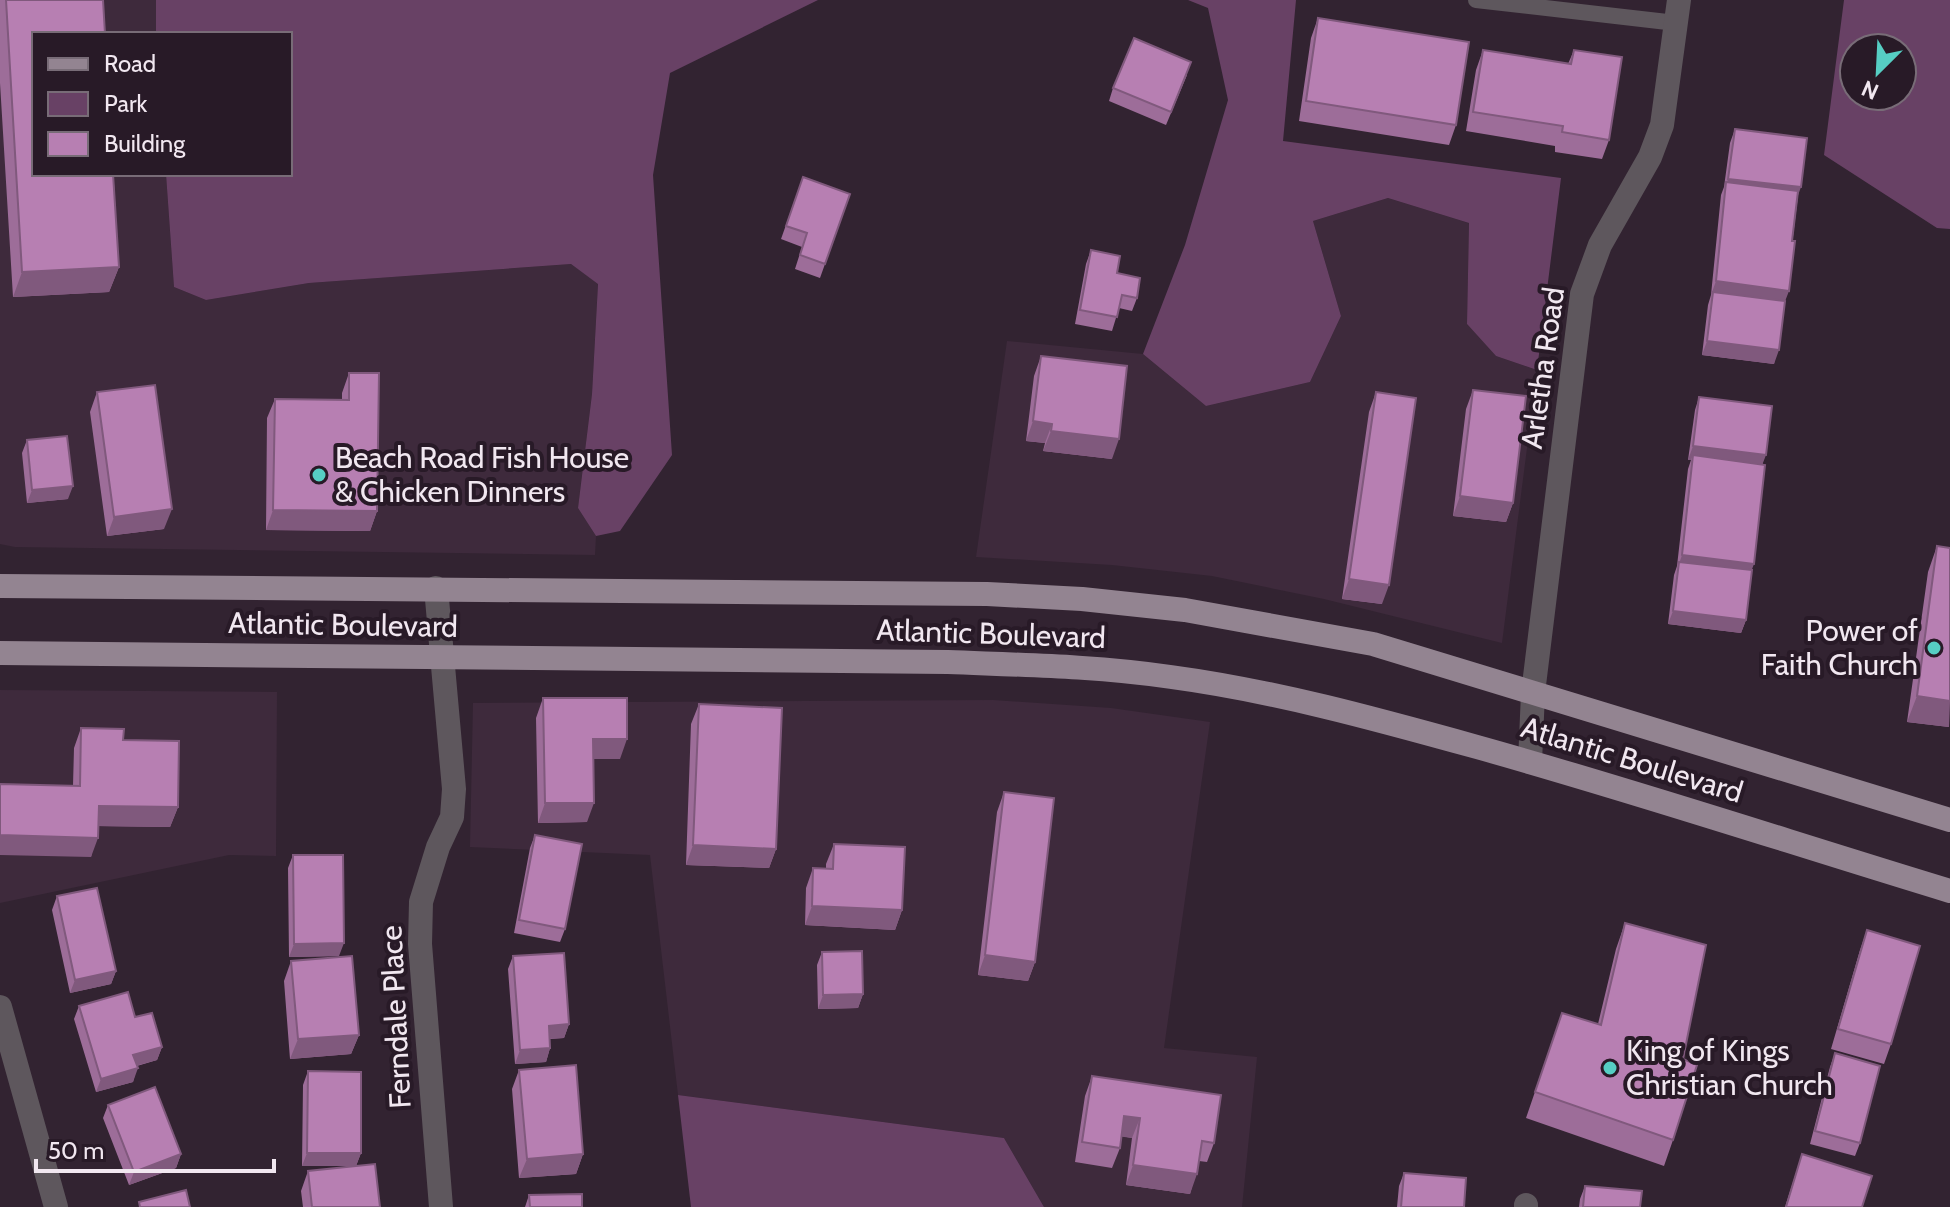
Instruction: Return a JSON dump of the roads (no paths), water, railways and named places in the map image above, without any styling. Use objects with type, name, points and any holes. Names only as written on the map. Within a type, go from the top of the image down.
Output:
[{"type":"main road","name":"Atlantic Boulevard","points":[[0,586],[987,594],[1082,599],[1185,610],[1373,644],[1950,820]]},
{"type":"main road","name":"Atlantic Boulevard","points":[[0,653],[948,662],[1079,668],[1170,677],[1291,698],[1530,762],[1950,891]]},
{"type":"street","name":"Arletha Road","points":[[1530,762],[1533,693],[1582,294],[1600,245],[1650,157],[1662,125],[1678,12]]},
{"type":"street","name":"Ferndale Place","points":[[436,588],[454,789],[452,817],[438,847],[421,902],[420,944],[441,1207]]},
{"type":"street","points":[[0,1007],[56,1207]]},
{"type":"lane","points":[[1476,0],[1678,12]]},
{"type":"place","name":"Beach Road Fish House & Chicken Dinners","points":[[319,475]]},
{"type":"place","name":"Power of Faith Church","points":[[1934,648]]},
{"type":"place","name":"King of Kings Christian Church","points":[[1610,1068]]}]
